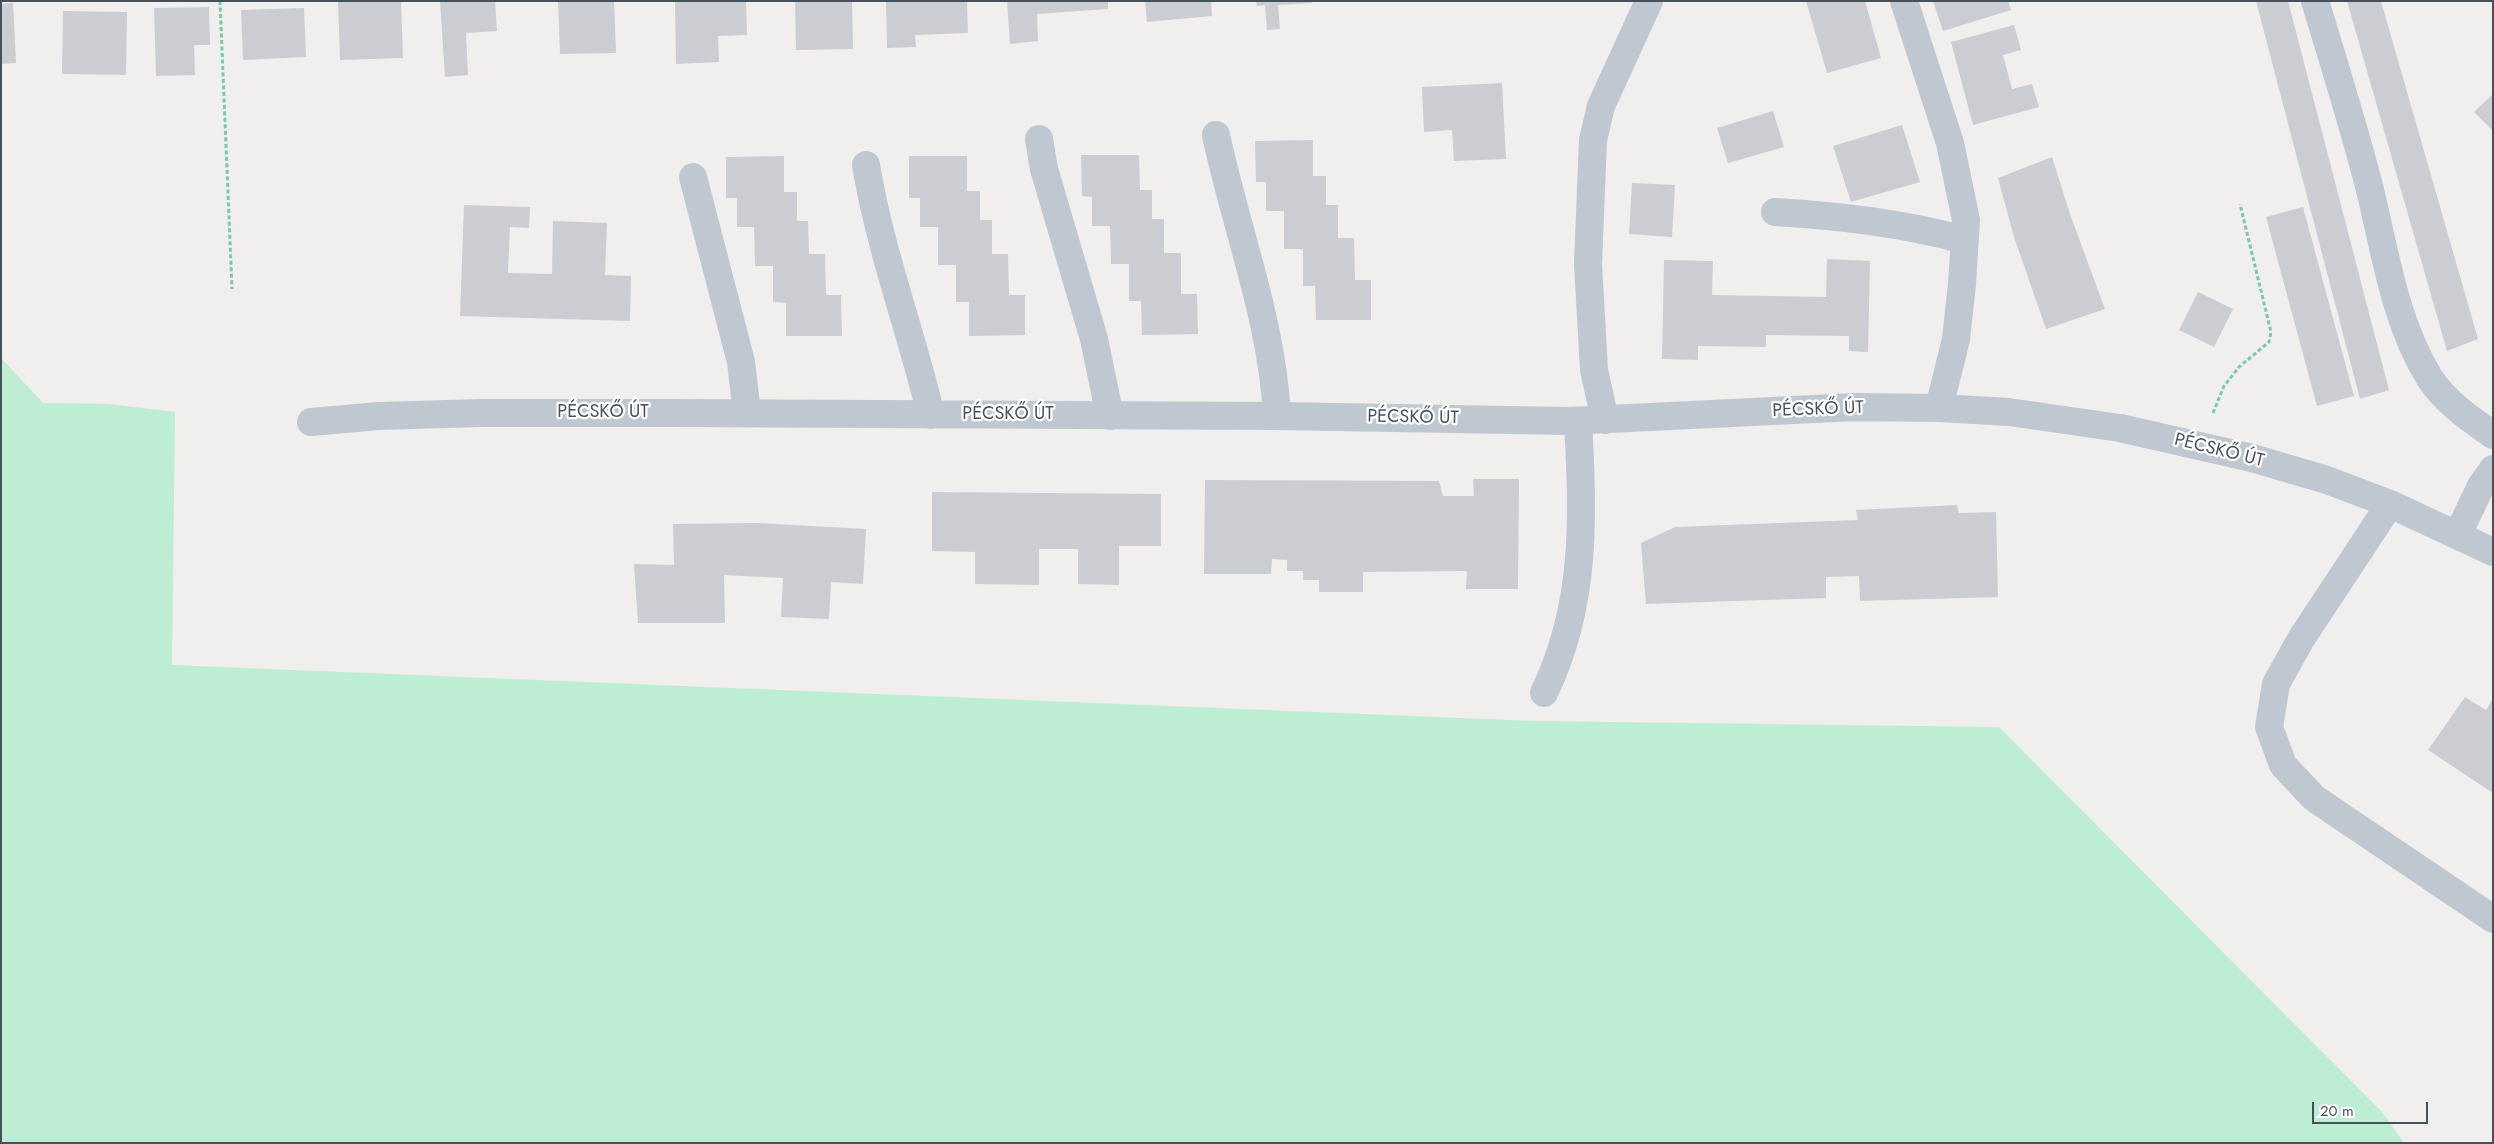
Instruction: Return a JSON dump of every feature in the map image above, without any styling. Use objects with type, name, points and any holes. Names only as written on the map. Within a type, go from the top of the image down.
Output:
[{"type":"street","points":[[1605,420],[1594,370],[1588,264],[1593,140],[1600,106],[1649,1]]},
{"type":"street","points":[[1904,1],[1950,143],[1966,220],[1956,339],[1939,408]]},
{"type":"street","points":[[2315,1],[2369,186],[2392,282],[2413,346],[2435,385],[2457,409],[2493,435]]},
{"type":"street","points":[[1216,136],[1232,203],[1251,264],[1275,384],[1277,416]]},
{"type":"street","points":[[1039,140],[1044,169],[1094,339],[1110,416]]},
{"type":"street","points":[[866,165],[883,243],[901,310],[918,361],[931,415]]},
{"type":"street","points":[[693,177],[741,362],[747,413]]},
{"type":"street","points":[[1775,212],[1855,217],[1920,229],[1965,240]]},
{"type":"street","name":"PÉCSKŐ ÚT","points":[[311,422],[379,416],[481,413],[1277,416],[1578,421],[1855,407],[1939,408],[2009,412],[2111,427],[2198,446],[2327,480],[2390,504],[2458,534],[2493,552]]},
{"type":"street","points":[[1544,692],[1557,667],[1577,594],[1582,536],[1578,421]]},
{"type":"street","points":[[2458,534],[2481,486],[2493,469]]},
{"type":"street","points":[[2390,504],[2301,639],[2276,684],[2270,727],[2282,764],[2314,798],[2493,919]]},
{"type":"path","points":[[220,1],[232,289]]},
{"type":"path","points":[[2198,446],[2224,386],[2239,367],[2269,342],[2271,332],[2240,204]]},
{"type":"green space","points":[[1,358],[43,403],[109,404],[175,412],[172,665],[1534,721],[1999,727],[2383,1113],[2404,1143],[1,1143]]},
{"type":"building","points":[[338,1],[401,1],[403,58],[340,60]]},
{"type":"building","points":[[440,1],[495,1],[497,31],[466,33],[468,75],[445,77]]},
{"type":"building","points":[[558,1],[614,1],[616,53],[560,54]]},
{"type":"building","points":[[675,1],[746,1],[747,35],[718,36],[719,62],[676,64]]},
{"type":"building","points":[[795,1],[852,1],[853,49],[796,50]]},
{"type":"building","points":[[886,1],[967,1],[968,33],[915,35],[916,47],[887,48]]},
{"type":"building","points":[[1007,1],[1108,1],[1108,9],[1037,14],[1038,41],[1010,44]]},
{"type":"building","points":[[1145,1],[1211,1],[1212,16],[1147,22]]},
{"type":"building","points":[[1256,1],[1312,1],[1312,3],[1278,5],[1280,29],[1267,30],[1265,5],[1257,6]]},
{"type":"building","points":[[1806,1],[1865,1],[1881,58],[1827,73]]},
{"type":"building","points":[[1933,1],[2008,1],[2011,10],[1943,31]]},
{"type":"building","points":[[2256,1],[2288,1],[2389,390],[2360,399]]},
{"type":"building","points":[[2347,1],[2381,1],[2478,339],[2447,351]]},
{"type":"building","points":[[13,3],[16,63],[1,64],[1,4]]},
{"type":"building","points":[[209,7],[210,45],[194,45],[195,75],[156,76],[154,8]]},
{"type":"building","points":[[304,8],[306,57],[243,60],[241,10]]},
{"type":"building","points":[[63,11],[127,12],[126,75],[62,74]]},
{"type":"building","points":[[2014,25],[2021,50],[2003,55],[2012,89],[2032,84],[2039,107],[1973,125],[1951,42]]},
{"type":"building","points":[[1502,83],[1506,159],[1454,161],[1452,130],[1424,132],[1422,87]]},
{"type":"building","points":[[2493,94],[2493,131],[2474,112]]},
{"type":"building","points":[[1773,111],[1784,147],[1728,163],[1717,128]]},
{"type":"building","points":[[1902,125],[1920,182],[1851,202],[1833,146]]},
{"type":"building","points":[[1313,140],[1313,176],[1326,176],[1326,205],[1338,205],[1338,238],[1354,238],[1355,280],[1371,280],[1371,320],[1316,320],[1315,286],[1303,286],[1303,249],[1284,249],[1284,211],[1266,211],[1266,182],[1256,182],[1255,141]]},
{"type":"building","points":[[1081,155],[1139,155],[1140,190],[1152,190],[1152,219],[1164,219],[1164,253],[1181,253],[1181,294],[1197,294],[1198,334],[1142,335],[1141,301],[1129,301],[1129,264],[1111,264],[1110,226],[1092,226],[1092,197],[1082,196]]},
{"type":"building","points":[[784,156],[784,192],[797,192],[797,221],[808,221],[809,254],[825,254],[826,295],[841,295],[842,336],[786,336],[786,303],[773,302],[773,266],[755,266],[754,227],[737,227],[737,198],[726,198],[726,157]]},
{"type":"building","points":[[909,156],[967,156],[967,191],[980,191],[980,220],[992,220],[992,254],[1008,254],[1009,295],[1025,295],[1025,335],[969,336],[969,302],[956,302],[956,265],[938,265],[938,227],[920,227],[920,198],[909,198]]},
{"type":"building","points":[[2052,157],[2071,217],[2105,309],[2046,329],[2014,237],[1998,178]]},
{"type":"building","points":[[1632,183],[1675,185],[1672,237],[1629,234]]},
{"type":"building","points":[[464,205],[530,207],[529,228],[510,227],[508,273],[552,274],[553,221],[607,223],[605,275],[631,276],[630,321],[460,316]]},
{"type":"building","points":[[2303,207],[2354,396],[2317,406],[2266,217]]},
{"type":"building","points":[[1827,259],[1870,261],[1868,352],[1849,351],[1849,336],[1766,335],[1766,347],[1698,346],[1698,360],[1662,359],[1664,260],[1713,261],[1712,295],[1826,297]]},
{"type":"building","points":[[2198,292],[2233,309],[2214,347],[2179,330]]},
{"type":"building","points":[[1473,479],[1519,479],[1518,589],[1466,589],[1467,571],[1363,572],[1363,592],[1319,592],[1319,580],[1303,580],[1303,571],[1287,571],[1287,560],[1272,559],[1271,574],[1204,574],[1205,480],[1439,481],[1443,496],[1474,496]]},
{"type":"building","points":[[932,492],[1161,494],[1161,546],[1119,546],[1119,585],[1078,584],[1078,549],[1039,549],[1039,585],[975,584],[975,552],[932,551]]},
{"type":"building","points":[[1957,505],[1959,513],[1996,512],[1998,597],[1860,601],[1859,576],[1826,577],[1826,598],[1646,604],[1641,543],[1675,527],[1858,520],[1856,510]]},
{"type":"building","points":[[757,523],[866,529],[863,584],[831,582],[829,619],[781,617],[783,578],[724,575],[725,623],[638,623],[634,564],[674,565],[673,524]]},
{"type":"building","points":[[2465,697],[2486,710],[2493,698],[2493,793],[2428,750]]}]
